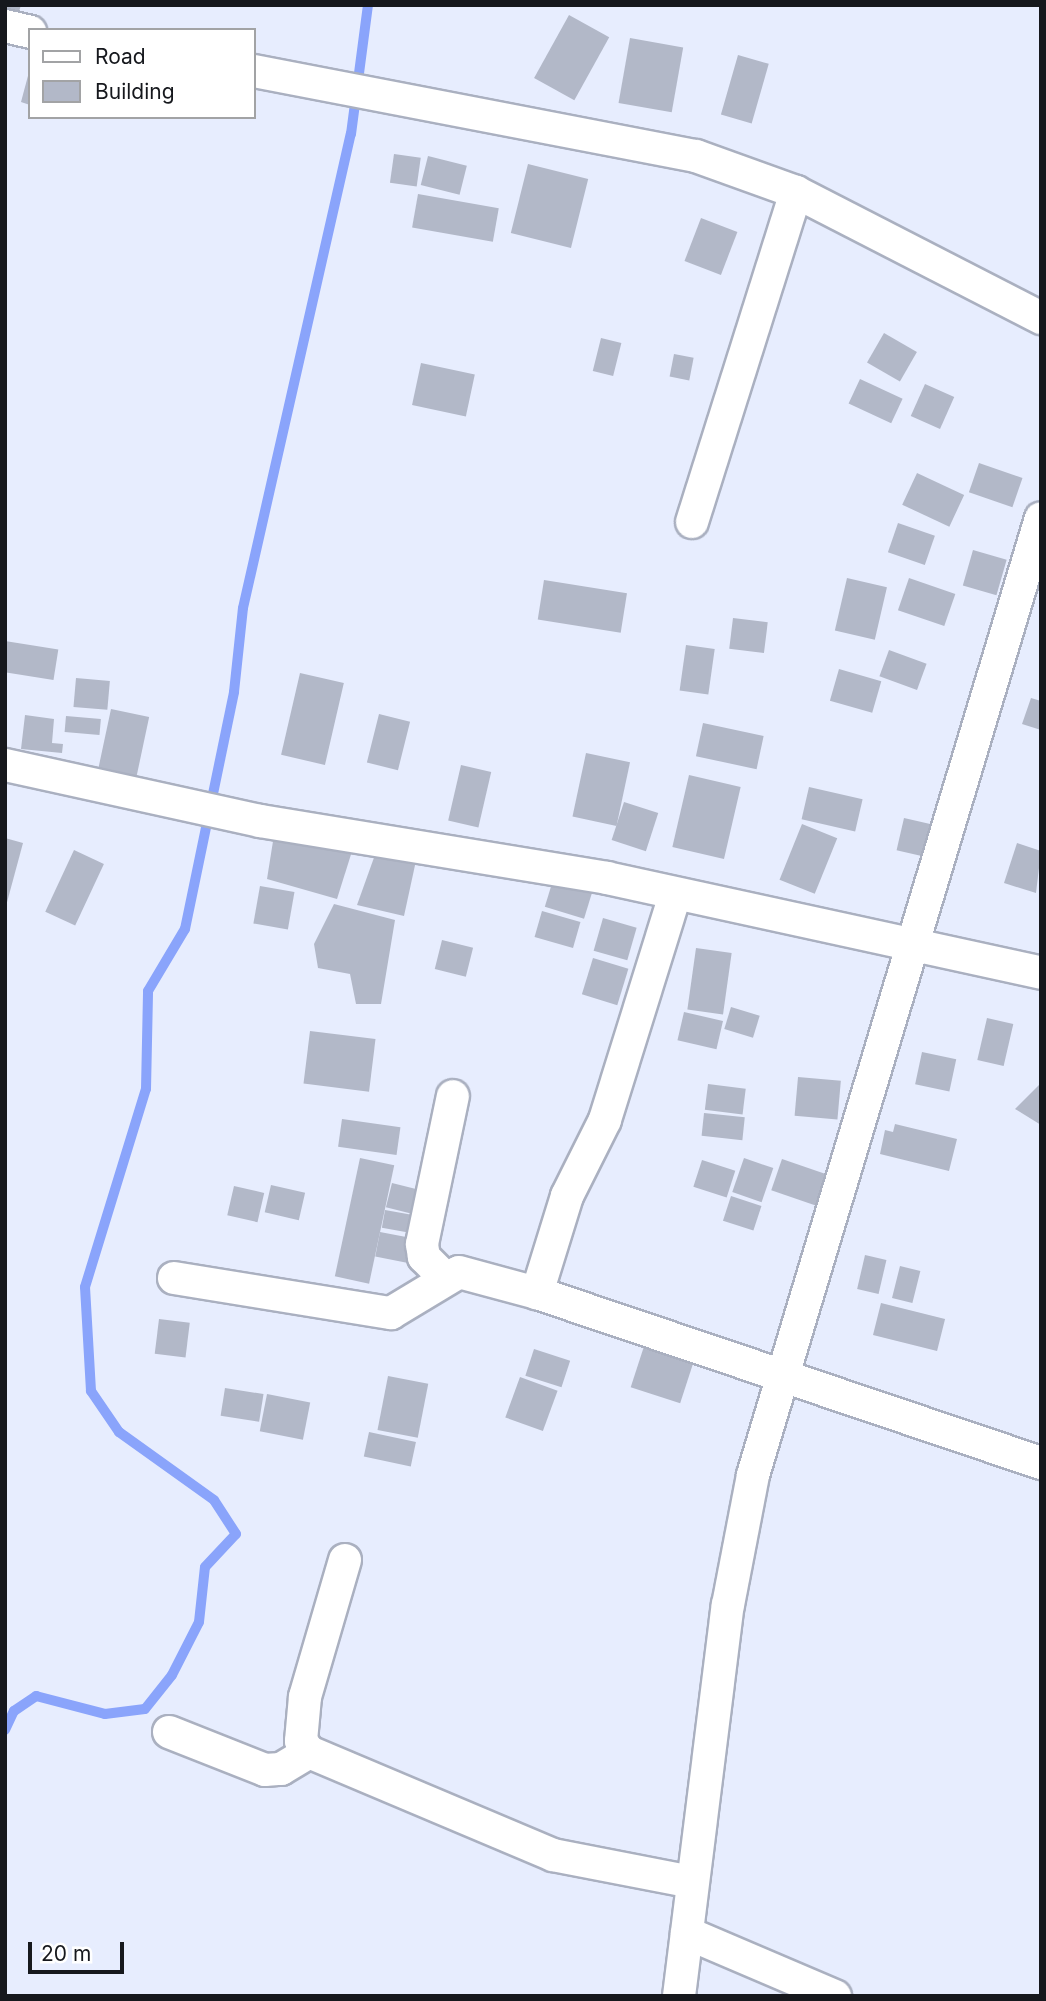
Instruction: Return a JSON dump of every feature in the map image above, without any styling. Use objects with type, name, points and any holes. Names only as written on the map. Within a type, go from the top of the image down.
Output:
[{"type":"street","points":[[5,26],[28,32]]},
{"type":"street","points":[[256,71],[696,156],[796,192],[1041,318]]},
{"type":"street","points":[[692,522],[796,192]]},
{"type":"street","points":[[679,1996],[728,1605],[780,1375],[908,946],[1041,518]]},
{"type":"street","points":[[5,765],[176,805],[260,821],[607,878],[1041,973]]},
{"type":"street","points":[[537,1293],[567,1196],[605,1119],[675,895]]},
{"type":"street","points":[[445,1278],[424,1257],[422,1244],[453,1096]]},
{"type":"street","points":[[174,1278],[391,1313],[410,1307],[445,1278],[463,1272],[537,1293],[1041,1463]]},
{"type":"street","points":[[345,1560],[305,1697],[301,1741],[309,1752],[553,1855],[692,1882]]},
{"type":"street","points":[[169,1732],[265,1770],[281,1769],[309,1752]]},
{"type":"street","points":[[687,1933],[835,1996]]},
{"type":"building","points":[[5,5],[21,5],[15,25],[5,22]]},
{"type":"building","points":[[569,15],[609,37],[574,100],[534,78]]},
{"type":"building","points":[[630,38],[683,47],[672,112],[619,103]]},
{"type":"building","points":[[738,55],[769,64],[752,123],[721,115]]},
{"type":"building","points":[[28,76],[28,104],[21,102]]},
{"type":"building","points":[[394,154],[421,158],[417,186],[390,183]]},
{"type":"building","points":[[428,156],[467,166],[460,195],[421,185]]},
{"type":"building","points":[[528,164],[588,179],[571,248],[511,233]]},
{"type":"building","points":[[418,194],[499,208],[493,242],[412,227]]},
{"type":"building","points":[[701,218],[737,232],[721,275],[685,261]]},
{"type":"building","points":[[884,333],[917,352],[900,381],[867,362]]},
{"type":"building","points":[[601,338],[621,343],[613,376],[593,371]]},
{"type":"building","points":[[674,354],[694,358],[689,380],[670,377]]},
{"type":"building","points":[[421,363],[475,374],[466,416],[412,405]]},
{"type":"building","points":[[860,379],[903,399],[891,423],[849,403]]},
{"type":"building","points":[[925,384],[954,397],[940,429],[911,416]]},
{"type":"building","points":[[979,463],[1022,478],[1012,507],[969,492]]},
{"type":"building","points":[[917,473],[964,495],[949,527],[902,505]]},
{"type":"building","points":[[898,523],[935,536],[925,565],[888,552]]},
{"type":"building","points":[[973,550],[1007,560],[996,595],[963,586]]},
{"type":"building","points":[[847,578],[887,587],[875,640],[835,631]]},
{"type":"building","points":[[909,578],[955,594],[944,626],[898,610]]},
{"type":"building","points":[[544,580],[627,593],[621,633],[538,620]]},
{"type":"building","points":[[733,618],[768,622],[764,653],[729,649]]},
{"type":"building","points":[[5,641],[58,649],[53,680],[5,672]]},
{"type":"building","points":[[686,645],[715,649],[708,695],[680,691]]},
{"type":"building","points":[[889,650],[927,664],[917,690],[879,676]]},
{"type":"building","points":[[839,669],[881,681],[872,713],[830,701]]},
{"type":"building","points":[[300,673],[344,683],[325,765],[281,755]]},
{"type":"building","points":[[76,678],[110,681],[107,710],[73,707]]},
{"type":"building","points":[[1031,698],[1041,701],[1041,730],[1022,724]]},
{"type":"building","points":[[111,709],[149,717],[134,789],[96,781]]},
{"type":"building","points":[[379,714],[410,722],[398,770],[367,763]]},
{"type":"building","points":[[25,715],[54,719],[52,743],[63,744],[62,753],[21,749]]},
{"type":"building","points":[[66,716],[101,719],[99,735],[65,732]]},
{"type":"building","points":[[703,723],[764,736],[757,769],[696,756]]},
{"type":"building","points":[[586,753],[630,762],[617,826],[572,817]]},
{"type":"building","points":[[461,765],[491,772],[478,828],[448,821]]},
{"type":"building","points":[[689,775],[741,787],[724,859],[672,847]]},
{"type":"building","points":[[809,787],[863,799],[855,832],[802,819]]},
{"type":"building","points":[[624,802],[658,813],[646,851],[612,840]]},
{"type":"building","points":[[904,818],[931,824],[924,856],[897,850]]},
{"type":"building","points":[[802,824],[837,838],[815,894],[780,880]]},
{"type":"building","points":[[274,835],[353,848],[337,899],[267,879]]},
{"type":"building","points":[[5,838],[23,843],[6,906],[5,906]]},
{"type":"building","points":[[1017,843],[1041,851],[1036,893],[1004,883]]},
{"type":"building","points":[[74,850],[104,864],[75,926],[45,912]]},
{"type":"building","points":[[376,852],[417,856],[404,916],[357,905]]},
{"type":"building","points":[[553,880],[592,892],[584,919],[545,907]]},
{"type":"building","points":[[260,886],[294,892],[288,930],[253,923]]},
{"type":"building","points":[[334,904],[395,920],[381,1004],[356,1004],[350,974],[318,968],[314,944]]},
{"type":"building","points":[[542,911],[580,922],[573,948],[535,937]]},
{"type":"building","points":[[603,918],[637,928],[627,960],[594,951]]},
{"type":"building","points":[[442,940],[473,948],[466,977],[435,969]]},
{"type":"building","points":[[696,948],[732,953],[723,1014],[687,1009]]},
{"type":"building","points":[[593,958],[628,969],[617,1005],[582,994]]},
{"type":"building","points":[[731,1007],[760,1016],[753,1038],[724,1029]]},
{"type":"building","points":[[684,1012],[723,1021],[716,1049],[677,1040]]},
{"type":"building","points":[[987,1018],[1013,1024],[1004,1066],[977,1060]]},
{"type":"building","points":[[310,1031],[376,1039],[369,1092],[304,1084]]},
{"type":"building","points":[[922,1052],[956,1059],[949,1092],[915,1084]]},
{"type":"building","points":[[798,1077],[841,1081],[837,1120],[795,1116]]},
{"type":"building","points":[[1041,1083],[1041,1125],[1015,1109]]},
{"type":"building","points":[[708,1084],[746,1089],[743,1114],[705,1110]]},
{"type":"building","points":[[704,1113],[745,1117],[742,1140],[702,1136]]},
{"type":"building","points":[[342,1119],[400,1127],[397,1155],[338,1147]]},
{"type":"building","points":[[895,1124],[957,1139],[949,1171],[880,1154],[885,1130],[893,1132]]},
{"type":"building","points":[[360,1158],[394,1165],[369,1284],[335,1276]]},
{"type":"building","points":[[744,1158],[773,1168],[762,1202],[732,1192]]},
{"type":"building","points":[[782,1159],[829,1175],[819,1206],[771,1190]]},
{"type":"building","points":[[702,1160],[735,1171],[727,1197],[693,1187]]},
{"type":"building","points":[[392,1183],[427,1192],[421,1216],[386,1207]]},
{"type":"building","points":[[271,1185],[305,1193],[299,1220],[265,1212]]},
{"type":"building","points":[[234,1186],[264,1193],[257,1222],[227,1215]]},
{"type":"building","points":[[731,1196],[761,1206],[753,1231],[723,1221]]},
{"type":"building","points":[[385,1210],[418,1216],[415,1234],[382,1228]]},
{"type":"building","points":[[380,1232],[415,1239],[411,1263],[375,1257]]},
{"type":"building","points":[[865,1255],[886,1260],[879,1294],[857,1289]]},
{"type":"building","points":[[900,1266],[920,1271],[912,1303],[892,1298]]},
{"type":"building","points":[[881,1303],[945,1319],[937,1351],[873,1335]]},
{"type":"building","points":[[159,1319],[190,1323],[186,1358],[155,1354]]},
{"type":"building","points":[[648,1334],[697,1350],[680,1403],[631,1387]]},
{"type":"building","points":[[534,1349],[570,1361],[561,1387],[525,1376]]},
{"type":"building","points":[[388,1376],[428,1384],[418,1438],[378,1430]]},
{"type":"building","points":[[520,1377],[558,1391],[543,1431],[505,1417]]},
{"type":"building","points":[[225,1388],[264,1394],[259,1422],[221,1416]]},
{"type":"building","points":[[267,1394],[310,1402],[303,1440],[260,1431]]},
{"type":"building","points":[[369,1432],[416,1442],[411,1466],[364,1456]]},
{"type":"waterway","points":[[5,1730],[14,1711],[36,1696],[105,1714],[145,1709],[172,1675],[199,1622],[205,1567],[236,1534],[214,1500],[119,1432],[91,1391],[85,1287],[146,1089],[148,991],[185,929],[234,692],[243,608],[351,134],[368,5]]}]
